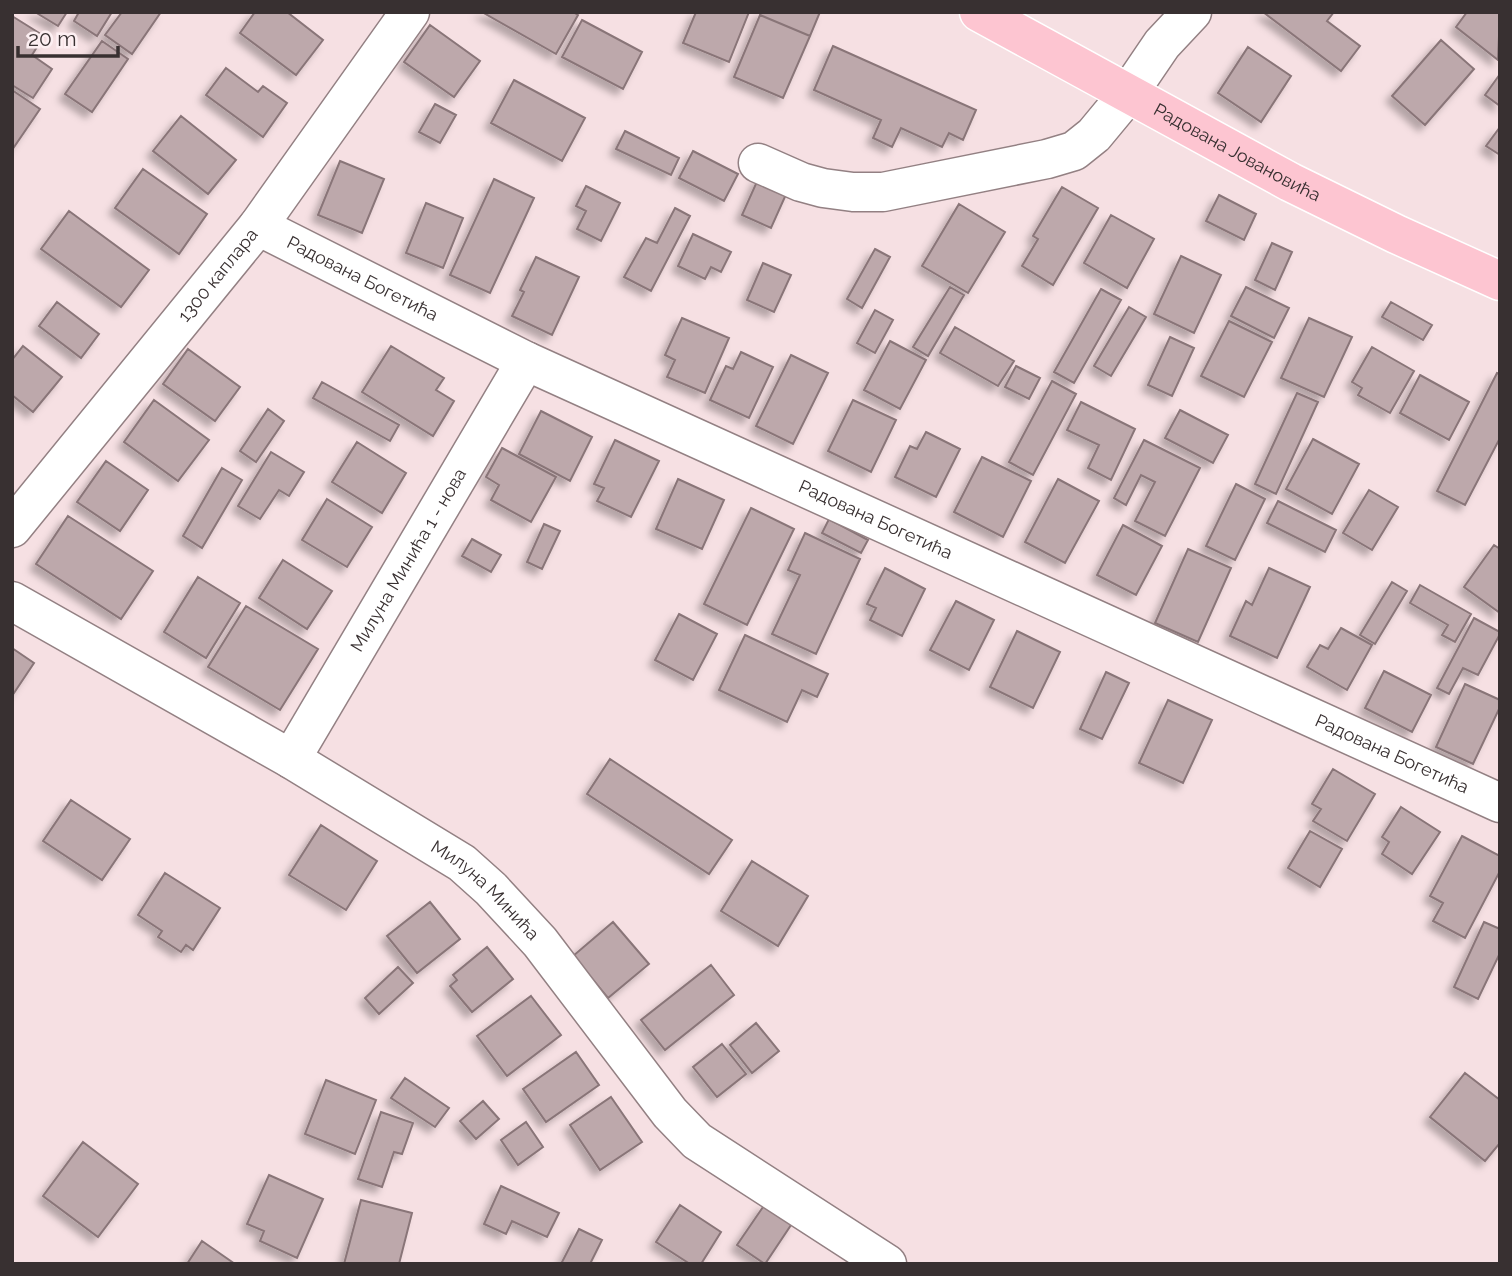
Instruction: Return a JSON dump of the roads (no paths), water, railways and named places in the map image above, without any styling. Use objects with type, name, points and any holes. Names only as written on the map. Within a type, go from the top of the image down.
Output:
[{"type":"main road","name":"Радована Јовановића","points":[[979,12],[1333,204],[1500,281]]},
{"type":"street","name":"1300 каплара","points":[[12,528],[258,226],[410,12]]},
{"type":"street","points":[[758,163],[801,182],[823,188],[883,192],[1047,159],[1074,151],[1094,135],[1128,94],[1162,44],[1192,12]]},
{"type":"street","name":"Радована Богетића","points":[[258,226],[526,361],[1500,803]]},
{"type":"street","name":"Милуна Минића 1 - нова","points":[[291,759],[526,361]]},
{"type":"street","name":"Милуна Минића","points":[[12,601],[291,759],[462,863],[491,889],[540,943],[670,1112],[697,1141],[887,1264]]}]
